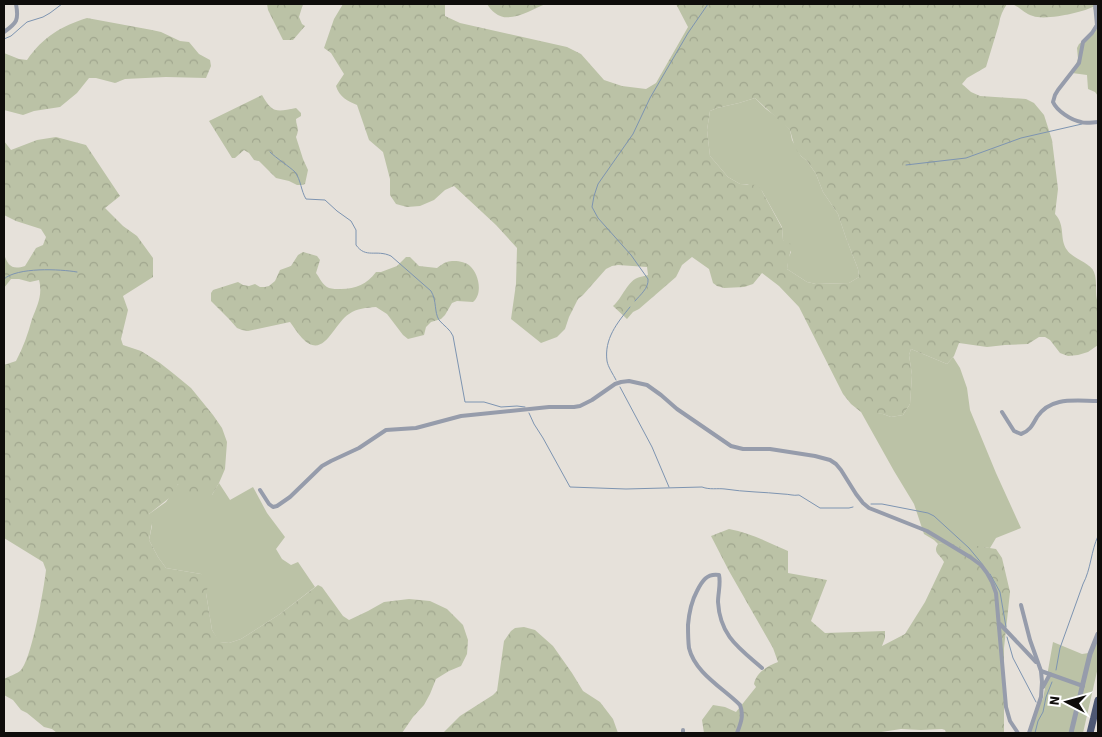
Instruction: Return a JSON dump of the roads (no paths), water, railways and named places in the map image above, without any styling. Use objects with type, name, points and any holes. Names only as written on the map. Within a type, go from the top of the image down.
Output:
[{"type":"highway","points":[[1090,733],[1098,700]]},
{"type":"street","points":[[4,32],[17,21],[16,4]]},
{"type":"street","points":[[1095,4],[1097,25],[1083,42],[1079,63],[1058,90],[1053,102],[1058,109],[1077,121],[1086,123],[1098,122]]},
{"type":"street","points":[[260,490],[270,504],[277,506],[290,497],[322,466],[359,448],[386,430],[427,426],[461,416],[549,407],[580,406],[615,384],[629,381],[638,382],[647,385],[676,409],[732,446],[743,449],[770,449],[830,460],[841,470],[859,499],[869,508],[927,531],[981,565],[988,573],[996,594],[1008,714],[1018,733]]},
{"type":"street","points":[[1002,412],[1014,431],[1021,434],[1029,430],[1041,412],[1057,402],[1069,400],[1098,401]]},
{"type":"street","points":[[737,733],[742,722],[740,705],[704,673],[693,658],[689,648],[689,615],[700,584],[706,577],[713,574],[719,575],[718,604],[724,628],[733,641],[762,668]]},
{"type":"street","points":[[1021,605],[1030,640],[1041,671],[1042,689]]},
{"type":"street","points":[[998,622],[1038,663]]},
{"type":"street","points":[[1071,733],[1090,654],[1098,634]]},
{"type":"street","points":[[1041,671],[1082,686]]},
{"type":"street","points":[[1029,733],[1042,689],[1050,674]]},
{"type":"waterway","points":[[4,39],[11,36],[27,22],[43,17],[62,4]]},
{"type":"waterway","points":[[635,301],[646,288],[648,279],[631,255],[598,218],[592,207],[594,196],[598,184],[633,134],[650,98],[688,33],[708,4]]},
{"type":"waterway","points":[[906,165],[966,158],[1021,138],[1082,124]]},
{"type":"waterway","points":[[270,152],[295,172],[306,199],[325,200],[351,221],[356,230],[356,245],[360,249],[368,253],[381,253],[391,256],[431,291],[437,317],[453,336],[465,402],[484,402],[501,407],[525,407]]},
{"type":"waterway","points":[[4,279],[18,272],[28,271],[60,270],[77,272]]},
{"type":"waterway","points":[[616,380],[609,368],[608,346],[612,332],[630,307]]},
{"type":"waterway","points":[[620,387],[652,447],[669,487]]},
{"type":"waterway","points":[[529,413],[570,487],[626,489],[702,487],[799,495],[820,508],[853,507]]},
{"type":"waterway","points":[[871,504],[882,504],[928,513],[934,516],[969,548],[983,565]]},
{"type":"waterway","points":[[1056,670],[1060,648],[1088,572],[1098,536]]},
{"type":"waterway","points":[[990,574],[1000,592],[1006,627]]},
{"type":"waterway","points":[[1007,637],[1013,658],[1036,702]]},
{"type":"waterway","points":[[1035,733],[1052,682]]}]
